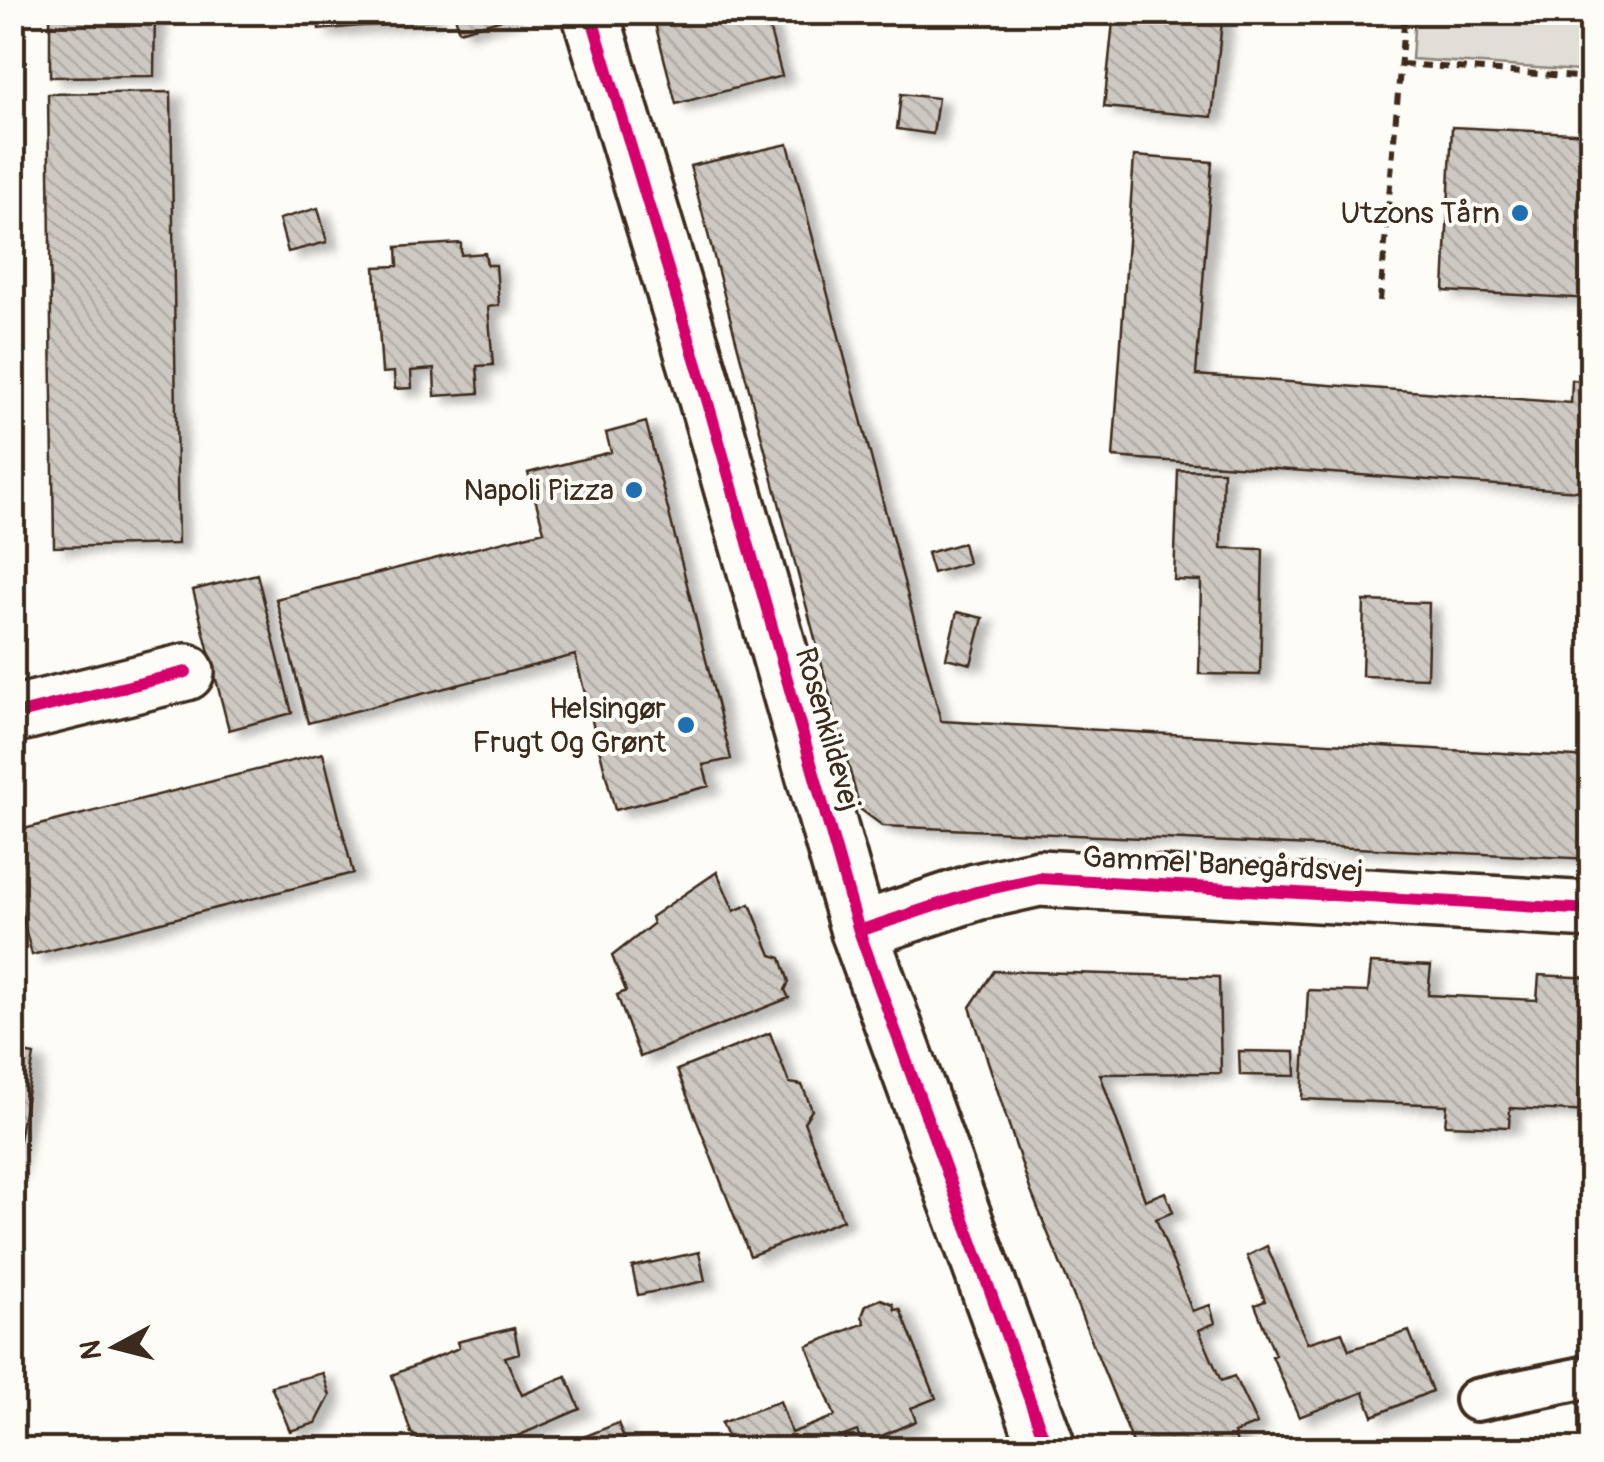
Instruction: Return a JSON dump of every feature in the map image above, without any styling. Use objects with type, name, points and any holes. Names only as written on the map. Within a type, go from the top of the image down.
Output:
[{"type":"street","name":"Rosenkildevej","points":[[590,12],[700,376],[859,931],[1039,1447]]},
{"type":"street","points":[[12,712],[186,672]]},
{"type":"street","name":"Gammel Banegårdsvej","points":[[859,931],[976,892],[1039,878],[1592,910]]},
{"type":"lane","points":[[1476,1400],[1592,1376]]},
{"type":"path","points":[[1380,301],[1405,12]]},
{"type":"path","points":[[1402,64],[1592,78]]},
{"type":"shaded area","points":[[1415,13],[1591,13],[1591,72],[1412,59]]},
{"type":"building","points":[[50,12],[155,12],[154,76],[50,77]]},
{"type":"building","points":[[293,12],[433,12],[433,19],[319,30],[318,14],[293,17]]},
{"type":"building","points":[[454,12],[509,12],[510,17],[459,31]]},
{"type":"building","points":[[652,12],[765,12],[782,76],[676,104]]},
{"type":"building","points":[[1114,12],[1223,12],[1212,117],[1104,107]]},
{"type":"building","points":[[171,92],[178,544],[54,547],[48,94]]},
{"type":"building","points":[[901,94],[938,98],[933,134],[897,129]]},
{"type":"building","name":"Utzons Tårn","points":[[1452,127],[1592,134],[1592,299],[1444,291]]},
{"type":"building","points":[[788,144],[941,721],[1592,758],[1592,859],[883,826],[860,809],[690,166]]},
{"type":"building","points":[[1134,156],[1212,162],[1196,375],[1571,403],[1572,380],[1592,382],[1592,492],[1113,457]]},
{"type":"building","points":[[318,208],[327,242],[288,252],[279,219]]},
{"type":"building","points":[[461,243],[461,255],[485,253],[487,265],[496,265],[499,305],[488,307],[493,365],[477,366],[479,393],[435,396],[434,369],[411,371],[412,388],[395,389],[394,372],[382,373],[375,267],[398,266],[397,247]]},
{"type":"building","points":[[646,422],[731,759],[703,765],[709,786],[615,810],[575,655],[308,723],[276,599],[544,531],[528,473],[611,452],[606,433]]},
{"type":"building","points":[[1178,470],[1223,471],[1221,548],[1263,549],[1260,675],[1199,674],[1201,581],[1174,580]]},
{"type":"building","points":[[963,543],[968,563],[933,573],[927,553]]},
{"type":"building","points":[[257,574],[292,713],[229,730],[193,590]]},
{"type":"building","points":[[1364,601],[1429,603],[1427,678],[1362,676]]},
{"type":"building","points":[[957,612],[983,618],[971,664],[946,658]]},
{"type":"building","points":[[323,753],[353,873],[32,955],[12,877],[12,832]]},
{"type":"building","points":[[717,872],[734,911],[750,904],[771,955],[781,958],[789,982],[785,990],[789,998],[640,1057],[617,995],[626,991],[612,956],[653,924],[651,917]]},
{"type":"building","points":[[1371,963],[1431,966],[1428,995],[1537,1000],[1539,975],[1592,978],[1592,1112],[1510,1108],[1509,1127],[1445,1125],[1447,1105],[1302,1099],[1308,990],[1368,992]]},
{"type":"building","points":[[994,971],[1219,977],[1221,1073],[1100,1074],[1145,1200],[1165,1192],[1173,1212],[1156,1219],[1192,1311],[1210,1305],[1215,1323],[1199,1330],[1221,1381],[1234,1376],[1257,1424],[1234,1433],[1239,1450],[1136,1450],[1030,1189],[970,1007]]},
{"type":"building","points":[[770,1033],[789,1083],[802,1085],[812,1110],[804,1122],[843,1220],[750,1256],[677,1070]]},
{"type":"building","points":[[12,1051],[34,1055],[12,1180]]},
{"type":"building","points":[[1239,1051],[1295,1052],[1296,1076],[1240,1075]]},
{"type":"building","points":[[1267,1246],[1307,1343],[1342,1332],[1349,1350],[1409,1331],[1432,1391],[1373,1416],[1364,1392],[1299,1417],[1255,1305],[1265,1301],[1247,1256]]},
{"type":"building","points":[[699,1252],[705,1281],[638,1295],[632,1267]]},
{"type":"building","points":[[881,1299],[893,1304],[895,1310],[900,1309],[936,1398],[911,1408],[916,1421],[863,1444],[857,1431],[844,1436],[848,1450],[708,1450],[729,1442],[721,1423],[780,1401],[791,1433],[835,1416],[807,1346],[865,1323],[862,1316],[866,1305]]},
{"type":"building","points":[[514,1328],[519,1353],[505,1357],[522,1395],[566,1376],[580,1409],[499,1444],[501,1450],[432,1450],[411,1433],[392,1375],[459,1348],[457,1342]]},
{"type":"building","points":[[323,1373],[330,1396],[316,1423],[290,1431],[271,1386]]},
{"type":"building","points":[[618,1423],[629,1450],[551,1450]]},
{"type":"cycle path","points":[[590,12],[700,375],[859,931],[1048,1450]]},
{"type":"cycle path","points":[[12,713],[186,672]]},
{"type":"cycle path","points":[[859,931],[976,892],[1039,878],[1592,910]]},
{"type":"place","name":"Utzons Tårn","points":[[1520,213]]},
{"type":"place","name":"Napoli Pizza","points":[[634,490]]},
{"type":"place","name":"Helsingør Frugt Og Grønt","points":[[686,725]]}]
